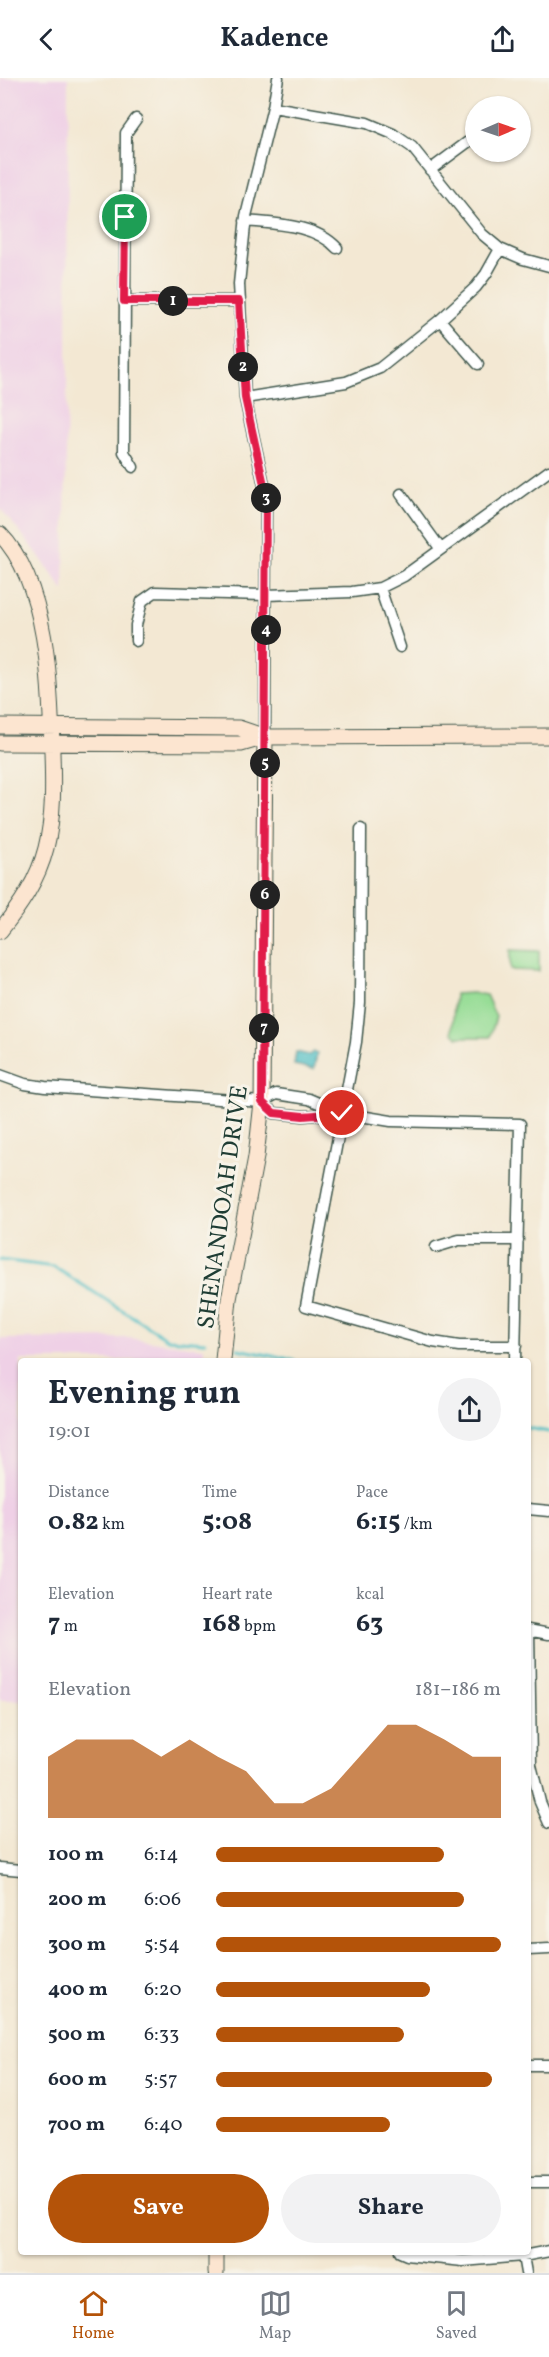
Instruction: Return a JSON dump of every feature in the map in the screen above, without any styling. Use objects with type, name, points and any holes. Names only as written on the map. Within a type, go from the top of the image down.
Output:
[{"type":"street","points":[[265,737],[266,494],[245,398],[239,301],[245,221],[278,78]]},
{"type":"street","points":[[273,107],[367,123],[393,134],[412,147],[482,234],[500,249],[523,259],[549,266]]},
{"type":"street","points":[[133,467],[124,452],[124,301],[126,133],[136,119]]},
{"type":"street","points":[[430,170],[465,144]]},
{"type":"street","points":[[245,221],[300,228],[321,236],[337,248]]},
{"type":"street","points":[[245,398],[346,382],[380,368],[440,320],[486,274],[500,249]]},
{"type":"street","points":[[124,301],[239,301]]},
{"type":"street","points":[[440,320],[478,364]]},
{"type":"street","points":[[136,641],[135,625],[142,601],[155,592],[266,595],[352,592],[380,588],[404,576],[549,471]]},
{"type":"street","points":[[401,494],[440,548]]},
{"type":"street","points":[[0,534],[17,558],[37,609],[50,672],[52,726],[52,814],[46,847],[38,873],[22,904],[0,931]]},
{"type":"street","points":[[380,588],[400,647]]},
{"type":"street","points":[[0,726],[239,728],[265,737]]},
{"type":"street","points":[[0,743],[241,744],[265,737],[549,736]]},
{"type":"street","name":"SHENANDOAH DRIVE","points":[[224,1358],[229,1299],[256,1157],[262,1102],[265,737]]},
{"type":"street","points":[[361,829],[360,1003],[356,1042],[306,1306],[433,1342],[459,1346],[516,1346]]},
{"type":"street","points":[[0,1075],[25,1084],[45,1087],[262,1102],[276,1094],[309,1098],[342,1113]]},
{"type":"street","points":[[262,1102],[274,1113],[303,1116],[342,1113],[391,1121],[519,1124],[515,1358]]},
{"type":"street","points":[[436,1247],[459,1240],[518,1240]]},
{"type":"street","points":[[531,1509],[549,1511]]},
{"type":"street","points":[[531,1631],[549,1634]]},
{"type":"street","points":[[531,1765],[540,1802],[549,1823]]},
{"type":"street","points":[[0,1868],[18,1870]]},
{"type":"street","points":[[531,1950],[549,1949]]},
{"type":"street","points":[[531,2065],[549,2065]]},
{"type":"street","points":[[531,2182],[549,2182]]},
{"type":"street","points":[[531,2255],[549,2252]]},
{"type":"street","points":[[216,2255],[216,2273]]},
{"type":"street","points":[[407,2255],[463,2261],[530,2255]]},
{"type":"street","points":[[523,2256],[526,2273]]},
{"type":"shaded area","points":[[0,78],[68,78],[64,591],[34,549],[0,508]]},
{"type":"shaded area","points":[[128,1338],[204,1348],[204,1358],[18,1358],[18,1700],[0,1700],[0,1339]]},
{"type":"green space","points":[[510,950],[539,951],[539,971],[510,970]]},
{"type":"green space","points":[[455,994],[486,995],[496,1017],[490,1037],[458,1037],[452,1032]]},
{"type":"water","points":[[296,1052],[309,1055],[313,1052],[317,1053],[314,1069],[294,1065]]},
{"type":"waterway","points":[[0,1260],[54,1267],[168,1339],[205,1342]]},
{"type":"waterway","points":[[238,1349],[284,1358]]},
{"type":"waterway","points":[[531,1429],[549,1432]]},
{"type":"route","points":[[125,217],[124,301],[239,301],[245,398],[266,494],[262,1102],[274,1113],[303,1116],[342,1113]]}]
